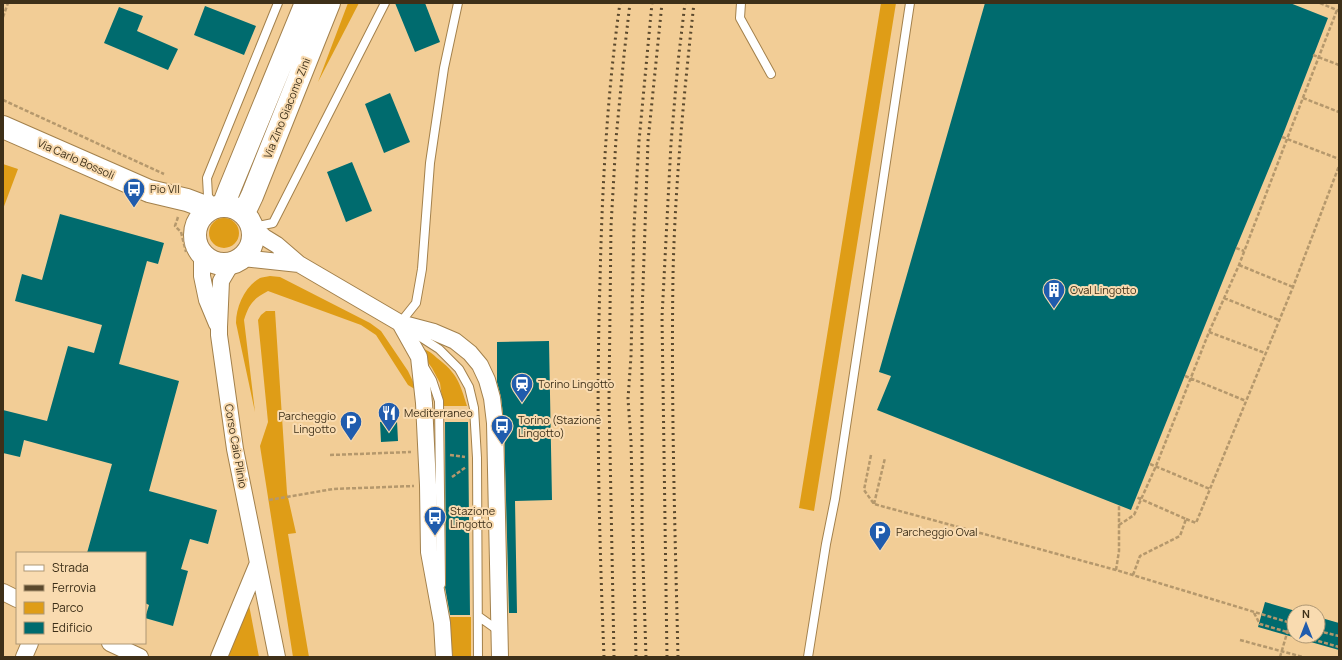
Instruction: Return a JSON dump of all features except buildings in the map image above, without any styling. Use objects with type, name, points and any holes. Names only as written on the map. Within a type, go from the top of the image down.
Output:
[{"type":"street","name":"Via Zino Giacomo Zini","points":[[217,208],[233,180],[306,3]]},
{"type":"street","name":"Via Zino Giacomo Zini","points":[[248,220],[252,196],[329,3]]},
{"type":"street","name":"Via Carlo Bossoli","points":[[3,128],[149,191],[217,208]]},
{"type":"street","name":"Via Carlo Bossoli","points":[[149,191],[182,214],[196,228]]},
{"type":"street","points":[[248,220],[254,235],[253,243],[249,252],[237,261],[224,265],[216,264],[208,260],[202,254],[196,242],[196,228],[203,215],[217,208],[236,208],[248,220],[264,237],[277,245],[299,264],[400,324],[434,332],[456,341],[470,353],[480,365],[487,380],[492,398],[495,423],[500,657]]},
{"type":"street","name":"Corso Caio Plinio","points":[[202,254],[202,276],[207,300],[219,327]]},
{"type":"street","points":[[237,261],[299,264]]},
{"type":"street","name":"Corso Caio Plinio","points":[[237,261],[221,282],[219,327],[234,442],[277,657]]},
{"type":"street","points":[[400,324],[418,357],[434,485],[429,552],[442,623],[444,657]]},
{"type":"street","points":[[219,657],[258,563]]},
{"type":"street","points":[[3,592],[16,598]]},
{"type":"street","points":[[24,657],[30,644]]},
{"type":"street","points":[[112,644],[140,657]]},
{"type":"lane","points":[[217,208],[208,196],[207,178],[278,3]]},
{"type":"lane","points":[[248,220],[273,223],[385,3]]},
{"type":"lane","points":[[458,3],[444,68],[430,163],[422,269],[416,303],[400,324],[439,349],[459,369],[469,387],[474,408],[477,458],[478,657]]},
{"type":"lane","points":[[742,3],[740,18],[771,74]]},
{"type":"lane","points":[[808,657],[826,544],[835,499],[910,3]]},
{"type":"lane","points":[[478,616],[499,631]]},
{"type":"path","points":[[3,16],[8,3]]},
{"type":"path","points":[[1119,525],[1134,515],[1156,466],[1209,332],[1239,265],[1302,98],[1338,11],[1320,3]]},
{"type":"path","points":[[1313,55],[1339,65]]},
{"type":"path","points":[[1302,98],[1339,112]]},
{"type":"path","points":[[3,100],[168,176]]},
{"type":"path","points":[[1282,137],[1339,159]]},
{"type":"path","points":[[1136,497],[1186,520],[1196,523],[1293,287],[1339,166]]},
{"type":"path","points":[[1236,248],[1244,251]]},
{"type":"path","points":[[1239,265],[1293,287]]},
{"type":"path","points":[[1224,298],[1279,320]]},
{"type":"path","points":[[1209,332],[1265,353]]},
{"type":"path","points":[[1184,376],[1246,401]]},
{"type":"path","points":[[871,454],[864,490],[874,504],[1116,570],[1286,622]]},
{"type":"path","points":[[269,500],[333,489],[370,486],[434,485],[477,458]]},
{"type":"path","points":[[874,504],[885,458]]},
{"type":"path","points":[[1150,464],[1210,489]]},
{"type":"path","points":[[1116,570],[1119,550],[1119,506]]},
{"type":"path","points":[[1133,575],[1140,556],[1180,536],[1186,520]]},
{"type":"path","points":[[1254,612],[1260,624],[1286,632]]},
{"type":"path","points":[[1326,633],[1339,636]]},
{"type":"path","points":[[1280,657],[1286,636]]},
{"type":"path","points":[[1240,640],[1303,657]]},
{"type":"path","points":[[1326,643],[1339,646]]},
{"type":"green space","points":[[348,3],[359,3],[318,82]]},
{"type":"green space","points":[[881,3],[896,3],[814,511],[799,508]]},
{"type":"green space","points":[[3,164],[18,169],[3,209]]},
{"type":"green space","points":[[224,218],[230,219],[238,227],[238,239],[230,247],[224,248],[218,247],[210,239],[209,233],[210,227],[218,219]]},
{"type":"green space","points":[[270,276],[280,277],[370,323],[381,331],[408,371],[417,390],[408,385],[376,335],[361,325],[268,291],[252,302],[244,320],[255,412],[236,317],[242,298],[250,286],[260,278]]},
{"type":"green space","points":[[266,311],[275,311],[287,493],[296,533],[288,534],[309,657],[293,657],[260,446],[268,422],[258,320]]},
{"type":"green space","points":[[424,349],[444,363],[457,379],[467,406],[443,406],[440,383],[432,368],[421,353]]},
{"type":"green space","points":[[249,605],[259,657],[226,657]]},
{"type":"green space","points":[[447,617],[471,617],[471,657],[453,657]]},
{"type":"railway","points":[[604,657],[599,470],[599,329],[602,212],[606,142],[615,38],[620,3]]},
{"type":"railway","points":[[614,657],[609,398],[611,226],[616,139],[630,3]]},
{"type":"railway","points":[[636,657],[631,441],[628,399],[631,356],[634,227],[639,141],[652,3]]},
{"type":"railway","points":[[646,657],[642,529],[642,315],[648,141],[662,3]]},
{"type":"railway","points":[[667,657],[662,317],[671,143],[685,3]]},
{"type":"railway","points":[[678,657],[673,418],[673,275],[680,139],[694,3]]},
{"type":"place","name":"Pio VII","points":[[134,208]]},
{"type":"place","name":"Oval Lingotto","points":[[1054,310]]},
{"type":"place","name":"Torino Lingotto","points":[[522,404]]},
{"type":"place","name":"Mediterraneo","points":[[389,432]]},
{"type":"place","name":"Parcheggio Lingotto","points":[[351,442]]},
{"type":"place","name":"Torino (Stazione Lingotto)","points":[[502,446]]},
{"type":"place","name":"Stazione Lingotto","points":[[435,536]]},
{"type":"place","name":"Parcheggio Oval","points":[[880,552]]}]
